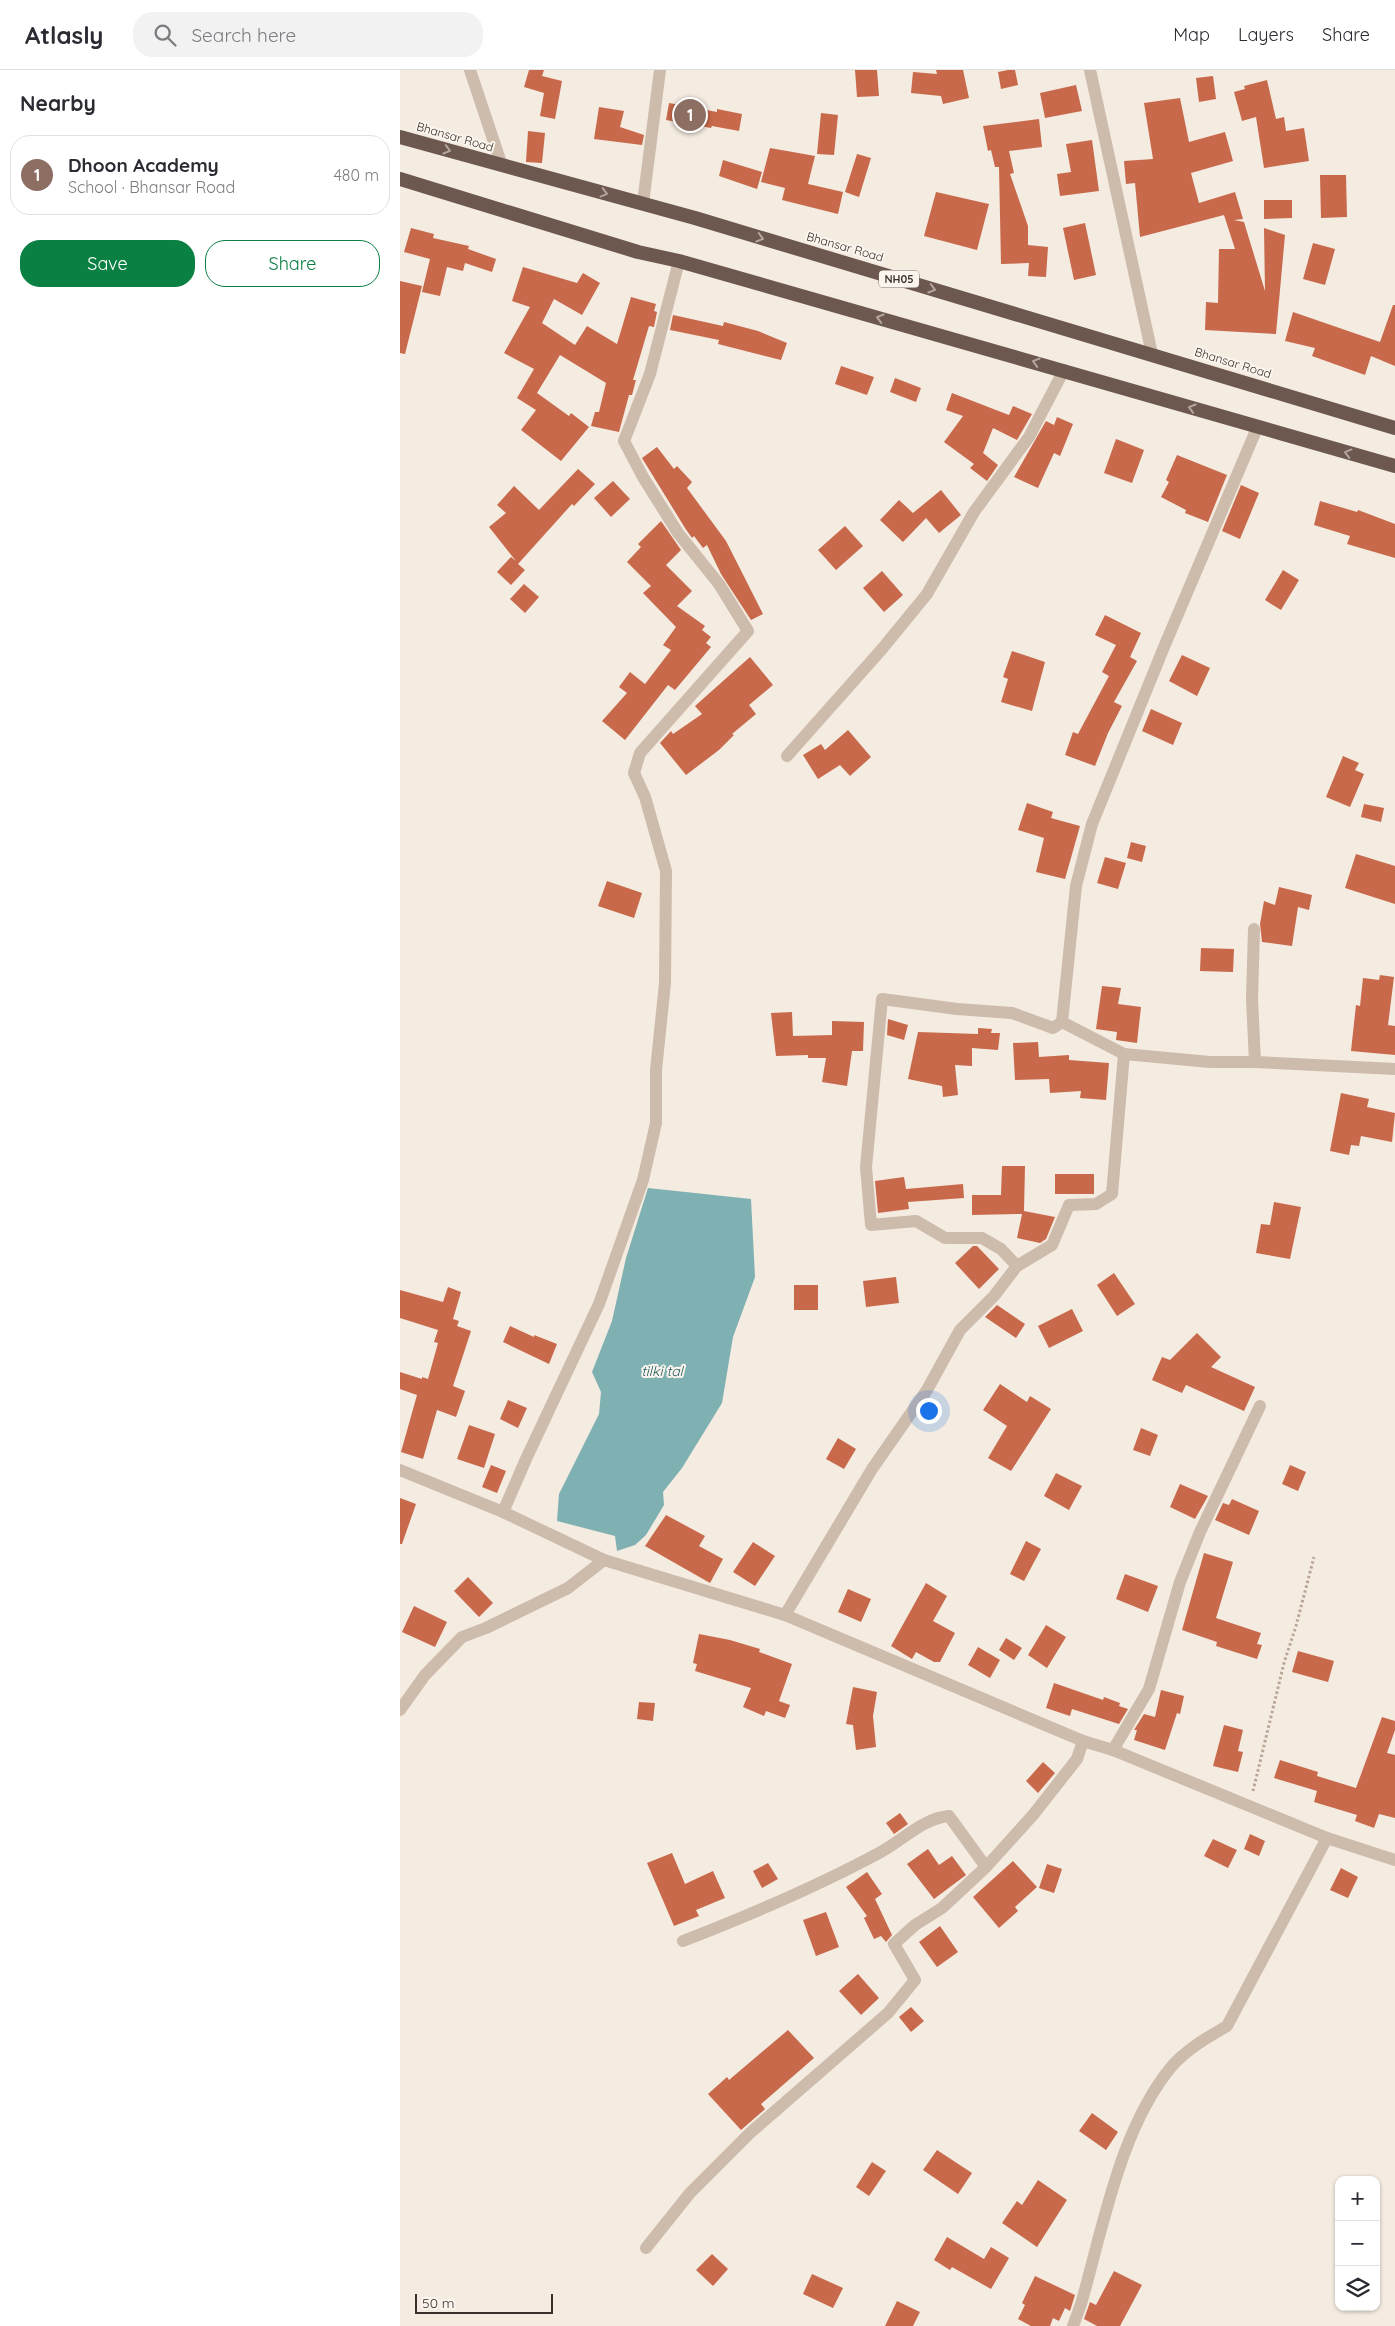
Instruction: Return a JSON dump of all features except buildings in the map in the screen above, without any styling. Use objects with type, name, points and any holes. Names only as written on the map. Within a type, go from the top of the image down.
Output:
[{"type":"highway","name":"Bhansar Road","points":[[400,137],[643,203],[1395,428]]},
{"type":"highway","points":[[400,180],[638,252],[679,261],[1395,466]]},
{"type":"street","points":[[470,70],[502,166]]},
{"type":"street","points":[[643,203],[660,70]]},
{"type":"street","points":[[1090,70],[1152,354]]},
{"type":"street","points":[[503,1512],[599,1304],[643,1180],[656,1123],[656,1070],[665,983],[666,871],[645,797],[634,774],[640,753],[748,631],[718,584],[678,533],[643,477],[624,442],[650,374],[679,261]]},
{"type":"street","points":[[787,756],[882,649],[927,594],[974,512],[1029,437],[1064,370]]},
{"type":"street","points":[[1062,1022],[1076,886],[1092,824],[1164,647],[1257,428]]},
{"type":"street","points":[[1254,929],[1252,999],[1255,1062]]},
{"type":"street","points":[[1017,1266],[1001,1249],[982,1238],[945,1238],[916,1221],[870,1226],[866,1167],[882,999],[957,1009],[1012,1013],[1053,1028],[1062,1022]]},
{"type":"street","points":[[1062,1022],[1124,1054],[1210,1062],[1255,1062],[1395,1070]]},
{"type":"street","points":[[785,1615],[872,1469],[927,1390],[960,1330],[994,1296],[1017,1266],[1052,1245],[1070,1205],[1096,1204],[1112,1194],[1124,1054]]},
{"type":"street","points":[[1113,1750],[1149,1689],[1180,1582],[1260,1406]]},
{"type":"street","points":[[400,1470],[503,1512],[604,1560],[785,1615],[1083,1741],[1113,1750],[1327,1838],[1395,1860]]},
{"type":"street","points":[[400,1710],[424,1675],[462,1637],[486,1628],[568,1588],[604,1560]]},
{"type":"street","points":[[646,2248],[690,2193],[750,2133],[888,2014],[915,1980],[894,1944],[915,1925],[942,1908],[986,1867],[1033,1815],[1076,1759],[1083,1741]]},
{"type":"street","points":[[683,1941],[752,1915],[880,1852],[924,1824],[942,1816],[950,1816],[986,1867]]},
{"type":"street","points":[[1073,2326],[1127,2147],[1146,2104],[1172,2066],[1198,2044],[1227,2026],[1327,1838]]},
{"type":"path","points":[[1249,1806],[1266,1743],[1284,1663],[1296,1626],[1314,1556]]},
{"type":"water","name":"tilki tal","points":[[648,1188],[751,1199],[755,1277],[733,1337],[722,1403],[682,1468],[663,1492],[664,1505],[646,1535],[635,1545],[617,1551],[615,1536],[557,1521],[559,1494],[599,1414],[601,1392],[592,1372],[612,1321],[626,1258]]},
{"type":"place","name":"Dhoon Academy","points":[[690,115]]}]
